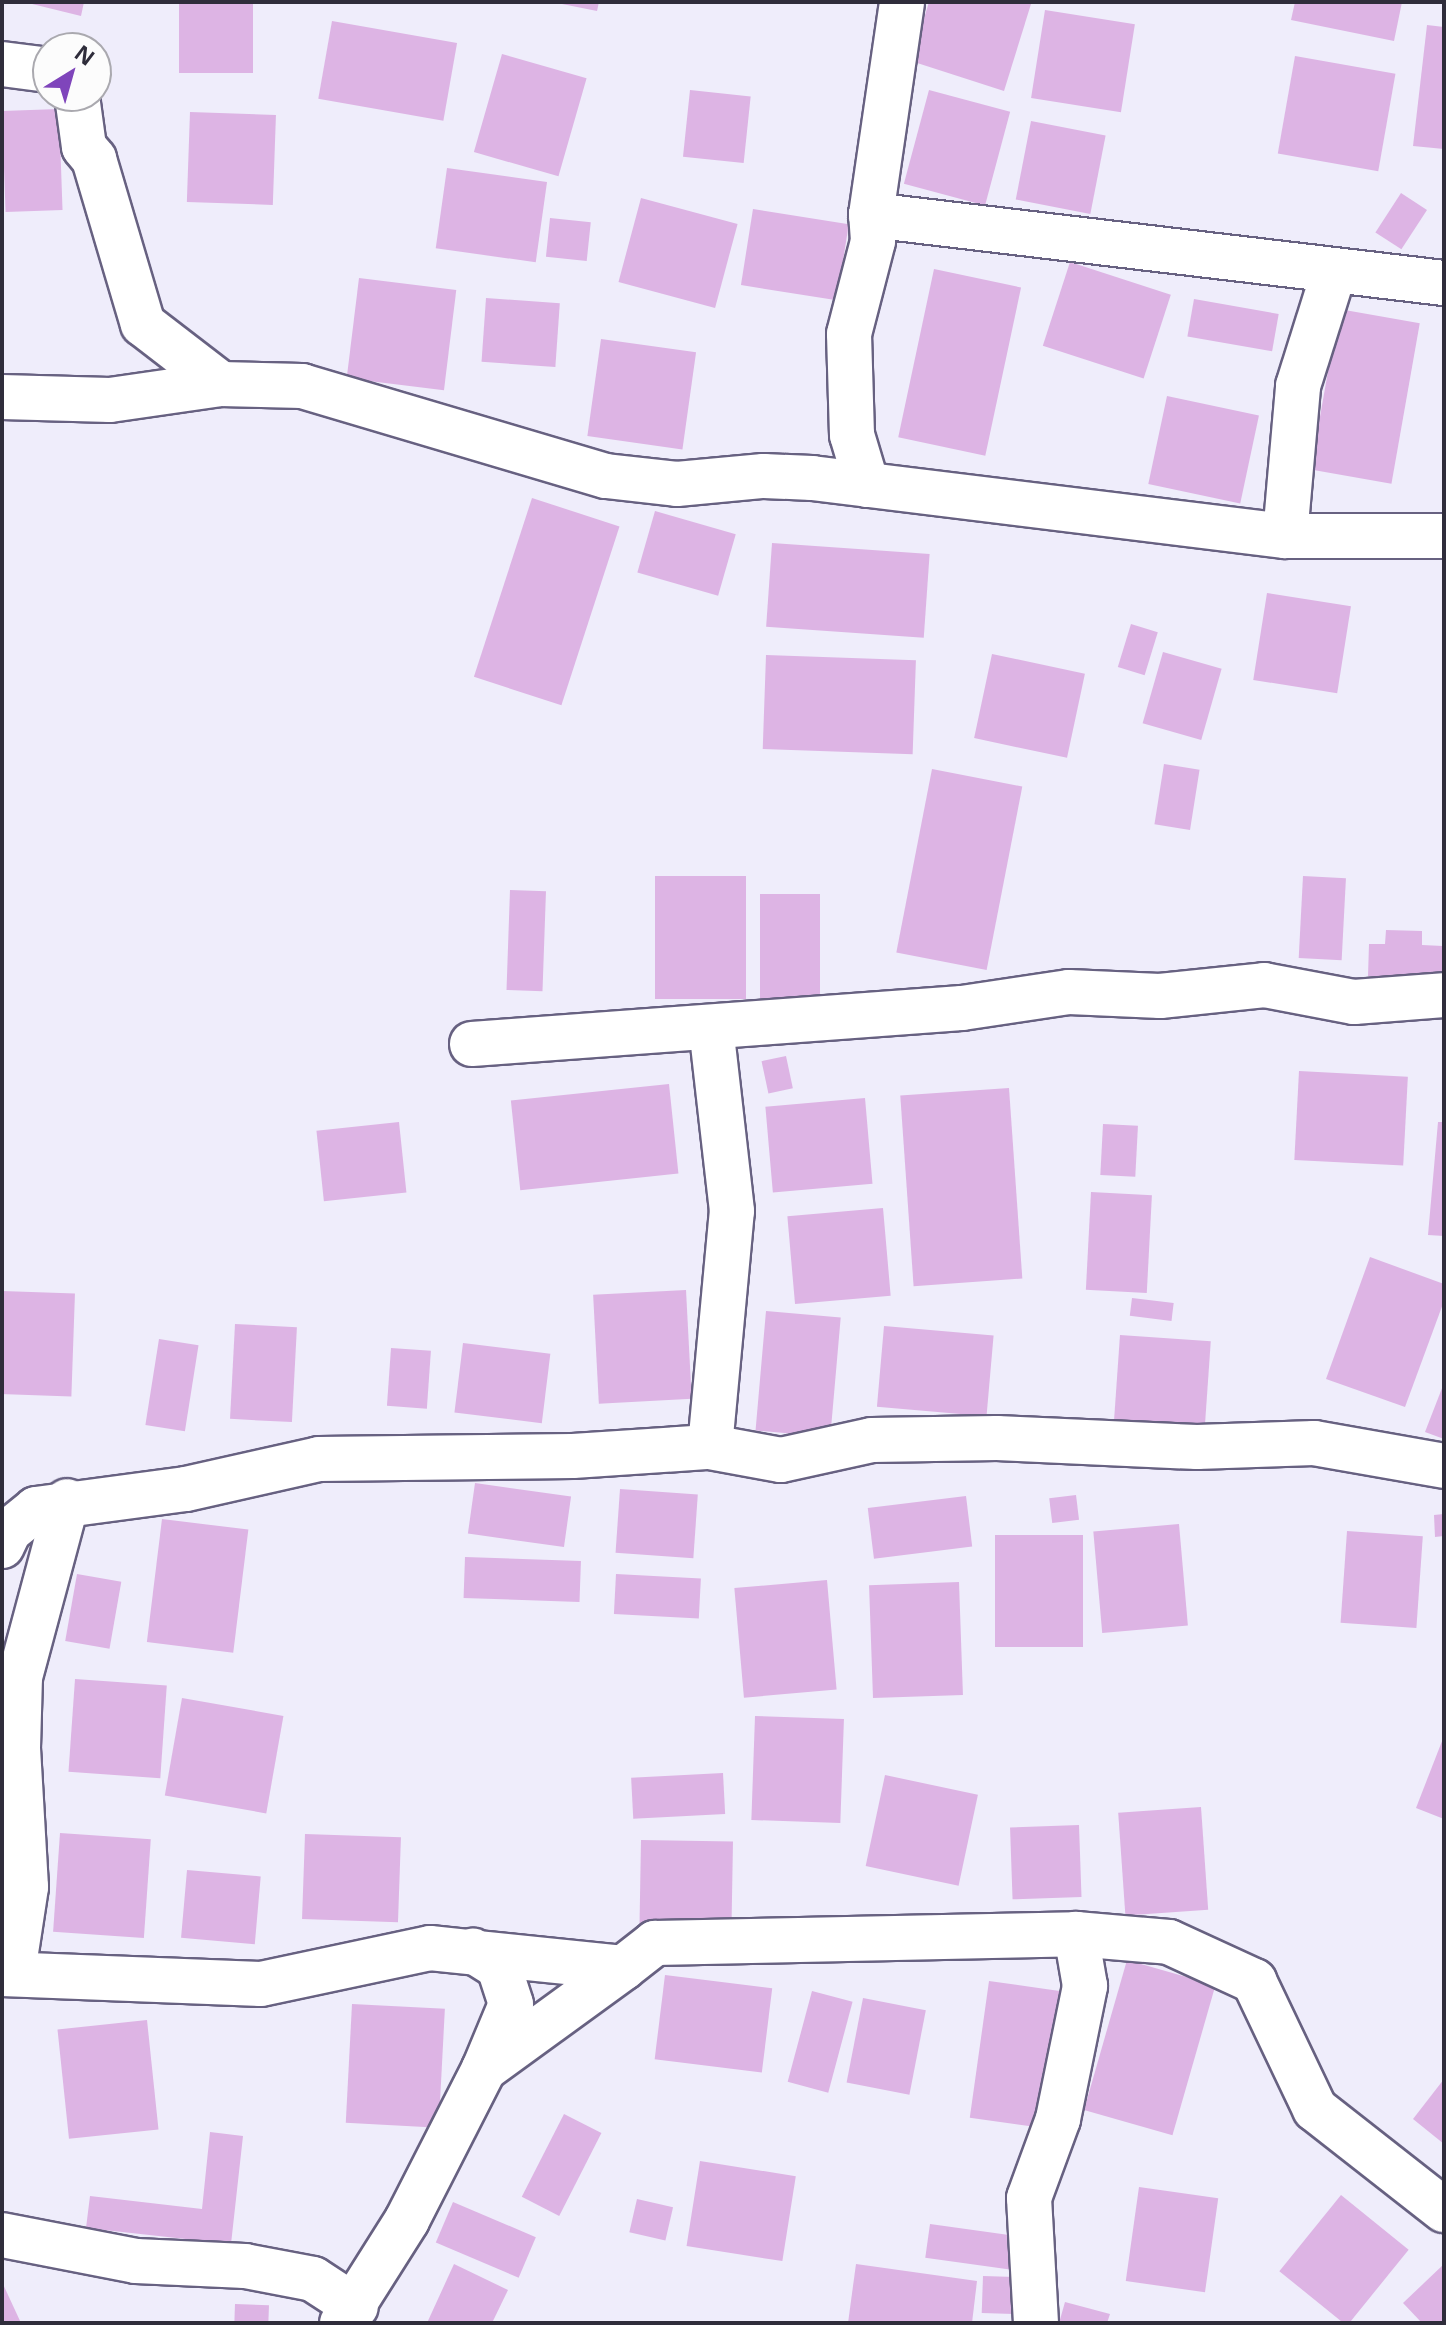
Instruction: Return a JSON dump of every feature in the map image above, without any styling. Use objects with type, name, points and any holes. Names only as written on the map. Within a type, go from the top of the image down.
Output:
[{"type":"street","points":[[867,485],[852,435],[849,334],[873,241],[871,215],[902,2]]},
{"type":"street","points":[[2,64],[32,68]]},
{"type":"street","points":[[79,112],[84,147],[94,159],[143,324],[221,384]]},
{"type":"street","points":[[871,215],[1444,283]]},
{"type":"street","points":[[1285,536],[1298,386],[1334,272]]},
{"type":"street","points":[[2,397],[110,400],[221,384],[302,386],[352,397],[410,422],[551,456],[606,476],[677,484],[764,476],[867,485],[1285,536],[1444,536]]},
{"type":"street","points":[[472,1044],[962,1008],[1069,992],[1160,996],[1264,985],[1354,1002],[1444,995]]},
{"type":"street","points":[[710,1447],[732,1211],[711,1028]]},
{"type":"street","points":[[2,1546],[9,1531],[36,1509],[67,1501],[186,1489],[319,1459],[573,1456],[710,1447],[781,1460],[872,1440],[997,1438],[1197,1447],[1314,1443],[1444,1466]]},
{"type":"street","points":[[67,1501],[20,1677],[18,1748],[26,1887],[7,1973],[261,1984],[430,1948],[623,1968]]},
{"type":"street","points":[[1036,2323],[1029,2198],[1058,2119],[1085,1986],[1076,1934]]},
{"type":"street","points":[[484,2069],[655,1943],[1076,1934],[1169,1942],[1254,1981],[1315,2109],[1444,2210]]},
{"type":"street","points":[[2,2235],[136,2261],[245,2266],[313,2279],[349,2315],[484,2069],[511,2004],[499,1967],[473,1951]]},
{"type":"building","points":[[24,2],[84,2],[81,16]]},
{"type":"building","points":[[179,2],[253,2],[253,73],[179,73]]},
{"type":"building","points":[[552,2],[599,2],[597,11]]},
{"type":"building","points":[[929,2],[1031,4],[1004,91],[911,61]]},
{"type":"building","points":[[1295,2],[1402,2],[1394,41],[1291,20]]},
{"type":"building","points":[[1045,10],[1135,24],[1121,112],[1031,98]]},
{"type":"building","points":[[332,21],[457,43],[443,121],[318,99]]},
{"type":"building","points":[[1427,25],[1444,27],[1444,149],[1413,146]]},
{"type":"building","points":[[502,54],[587,78],[558,176],[474,152]]},
{"type":"building","points":[[1295,56],[1395,74],[1378,171],[1278,153]]},
{"type":"building","points":[[690,90],[751,96],[744,163],[683,157]]},
{"type":"building","points":[[929,90],[1010,112],[985,205],[904,184]]},
{"type":"building","points":[[2,111],[59,112],[63,210],[6,212]]},
{"type":"building","points":[[190,112],[276,115],[273,205],[187,202]]},
{"type":"building","points":[[1031,121],[1106,136],[1090,214],[1016,200]]},
{"type":"building","points":[[447,168],[547,182],[536,262],[436,248]]},
{"type":"building","points":[[1401,193],[1427,210],[1401,249],[1375,232]]},
{"type":"building","points":[[641,198],[738,224],[715,308],[618,282]]},
{"type":"building","points":[[753,209],[849,224],[837,300],[741,285]]},
{"type":"building","points":[[550,218],[591,222],[587,261],[546,257]]},
{"type":"building","points":[[1070,262],[1171,295],[1144,378],[1043,346]]},
{"type":"building","points":[[934,269],[1021,288],[985,456],[898,437]]},
{"type":"building","points":[[359,278],[456,290],[444,390],[347,378]]},
{"type":"building","points":[[486,298],[560,303],[555,367],[482,362]]},
{"type":"building","points":[[1194,299],[1279,314],[1272,351],[1187,336]]},
{"type":"building","points":[[1339,309],[1420,323],[1391,484],[1311,470]]},
{"type":"building","points":[[601,339],[696,352],[682,449],[587,436]]},
{"type":"building","points":[[1167,396],[1259,416],[1240,504],[1148,484]]},
{"type":"building","points":[[532,498],[619,526],[561,705],[474,677]]},
{"type":"building","points":[[655,511],[736,534],[718,596],[637,573]]},
{"type":"building","points":[[772,543],[930,554],[924,638],[766,627]]},
{"type":"building","points":[[1267,593],[1351,606],[1337,693],[1253,680]]},
{"type":"building","points":[[1131,624],[1158,632],[1145,675],[1118,667]]},
{"type":"building","points":[[1163,652],[1222,669],[1201,740],[1143,723]]},
{"type":"building","points":[[992,654],[1085,674],[1067,758],[974,738]]},
{"type":"building","points":[[766,655],[916,660],[913,754],[763,749]]},
{"type":"building","points":[[1164,764],[1200,770],[1190,830],[1154,824]]},
{"type":"building","points":[[932,769],[1022,787],[987,970],[896,953]]},
{"type":"building","points":[[655,876],[746,876],[746,999],[655,999]]},
{"type":"building","points":[[1303,876],[1346,878],[1342,960],[1299,958]]},
{"type":"building","points":[[510,890],[546,891],[542,991],[507,990]]},
{"type":"building","points":[[760,894],[820,894],[820,1000],[760,1000]]},
{"type":"building","points":[[1386,930],[1422,931],[1422,945],[1443,946],[1443,978],[1368,976],[1369,944],[1385,944]]},
{"type":"building","points":[[786,1056],[793,1088],[768,1093],[762,1061]]},
{"type":"building","points":[[1299,1071],[1408,1077],[1403,1166],[1294,1160]]},
{"type":"building","points":[[669,1084],[678,1174],[520,1190],[511,1101]]},
{"type":"building","points":[[1009,1088],[1022,1279],[914,1286],[900,1096]]},
{"type":"building","points":[[865,1098],[872,1184],[773,1192],[765,1107]]},
{"type":"building","points":[[399,1122],[406,1193],[324,1201],[316,1131]]},
{"type":"building","points":[[1438,1122],[1444,1122],[1444,1236],[1428,1235]]},
{"type":"building","points":[[1103,1124],[1138,1126],[1135,1177],[1100,1175]]},
{"type":"building","points":[[1091,1192],[1152,1195],[1147,1293],[1086,1290]]},
{"type":"building","points":[[883,1208],[891,1296],[795,1304],[787,1216]]},
{"type":"building","points":[[1370,1257],[1444,1284],[1444,1301],[1405,1407],[1326,1379]]},
{"type":"building","points":[[686,1290],[692,1399],[599,1404],[593,1295]]},
{"type":"building","points":[[2,1291],[75,1294],[71,1396],[2,1394]]},
{"type":"building","points":[[1132,1298],[1174,1303],[1171,1321],[1130,1316]]},
{"type":"building","points":[[766,1311],[841,1318],[830,1437],[756,1431]]},
{"type":"building","points":[[235,1324],[297,1327],[292,1422],[230,1419]]},
{"type":"building","points":[[884,1326],[994,1336],[987,1416],[877,1407]]},
{"type":"building","points":[[1120,1335],[1211,1341],[1205,1427],[1114,1421]]},
{"type":"building","points":[[159,1339],[199,1345],[185,1431],[145,1425]]},
{"type":"building","points":[[463,1343],[550,1354],[542,1423],[454,1412]]},
{"type":"building","points":[[391,1348],[431,1351],[427,1409],[387,1406]]},
{"type":"building","points":[[1444,1383],[1444,1439],[1425,1432]]},
{"type":"building","points":[[475,1483],[571,1496],[564,1547],[468,1534]]},
{"type":"building","points":[[620,1489],[698,1494],[693,1558],[616,1553]]},
{"type":"building","points":[[1076,1495],[1079,1520],[1052,1523],[1049,1498]]},
{"type":"building","points":[[966,1496],[972,1547],[874,1559],[868,1508]]},
{"type":"building","points":[[1444,1514],[1444,1536],[1435,1537],[1434,1515]]},
{"type":"building","points":[[162,1519],[248,1530],[233,1653],[147,1642]]},
{"type":"building","points":[[1179,1524],[1188,1626],[1102,1633],[1093,1531]]},
{"type":"building","points":[[1347,1531],[1423,1536],[1416,1628],[1341,1623]]},
{"type":"building","points":[[995,1535],[1083,1535],[1083,1647],[995,1647]]},
{"type":"building","points":[[465,1557],[581,1561],[579,1602],[464,1598]]},
{"type":"building","points":[[77,1574],[121,1582],[110,1649],[65,1641]]},
{"type":"building","points":[[616,1574],[701,1578],[699,1618],[614,1614]]},
{"type":"building","points":[[827,1580],[837,1690],[744,1698],[734,1588]]},
{"type":"building","points":[[959,1582],[963,1695],[873,1698],[869,1585]]},
{"type":"building","points":[[75,1679],[167,1685],[160,1778],[69,1772]]},
{"type":"building","points":[[182,1698],[283,1716],[266,1813],[165,1795]]},
{"type":"building","points":[[755,1716],[844,1719],[840,1823],[751,1820]]},
{"type":"building","points":[[1444,1736],[1444,1819],[1416,1808]]},
{"type":"building","points":[[723,1773],[725,1814],[633,1819],[631,1778]]},
{"type":"building","points":[[885,1775],[978,1795],[959,1886],[866,1866]]},
{"type":"building","points":[[1201,1807],[1208,1910],[1125,1916],[1118,1813]]},
{"type":"building","points":[[1079,1825],[1082,1897],[1013,1899],[1010,1827]]},
{"type":"building","points":[[60,1833],[151,1839],[144,1938],[53,1932]]},
{"type":"building","points":[[305,1834],[401,1837],[398,1922],[302,1919]]},
{"type":"building","points":[[641,1840],[733,1842],[731,1930],[639,1928]]},
{"type":"building","points":[[187,1870],[261,1876],[255,1944],[181,1938]]},
{"type":"building","points":[[1127,1960],[1215,1985],[1172,2135],[1084,2110]]},
{"type":"building","points":[[665,1975],[772,1988],[762,2073],[655,2059]]},
{"type":"building","points":[[989,1981],[1068,1992],[1049,2129],[970,2118]]},
{"type":"building","points":[[812,1991],[853,2002],[828,2093],[788,2082]]},
{"type":"building","points":[[863,1998],[926,2010],[909,2095],[847,2082]]},
{"type":"building","points":[[352,2004],[445,2009],[439,2128],[346,2123]]},
{"type":"building","points":[[147,2020],[158,2129],[69,2139],[57,2029]]},
{"type":"building","points":[[1444,2079],[1444,2144],[1413,2119]]},
{"type":"building","points":[[564,2114],[601,2133],[559,2216],[522,2197]]},
{"type":"building","points":[[210,2132],[243,2136],[231,2244],[86,2228],[90,2196],[202,2209]]},
{"type":"building","points":[[700,2161],[796,2176],[782,2261],[687,2246]]},
{"type":"building","points":[[1139,2187],[1218,2198],[1205,2292],[1126,2281]]},
{"type":"building","points":[[1341,2195],[1409,2250],[1349,2323],[1343,2323],[1279,2271]]},
{"type":"building","points":[[637,2199],[673,2207],[665,2240],[629,2232]]},
{"type":"building","points":[[453,2202],[536,2237],[519,2278],[436,2243]]},
{"type":"building","points":[[930,2224],[1018,2236],[1013,2270],[925,2258]]},
{"type":"building","points":[[454,2264],[508,2290],[492,2323],[427,2323]]},
{"type":"building","points":[[856,2264],[977,2281],[972,2323],[848,2323]]},
{"type":"building","points":[[1444,2264],[1444,2323],[1422,2323],[1403,2303]]},
{"type":"building","points":[[983,2276],[1015,2277],[1014,2314],[982,2313]]},
{"type":"building","points":[[2,2282],[21,2323],[2,2323]]},
{"type":"building","points":[[1065,2302],[1110,2314],[1107,2323],[1059,2323]]},
{"type":"building","points":[[235,2304],[269,2305],[268,2323],[234,2323]]}]
